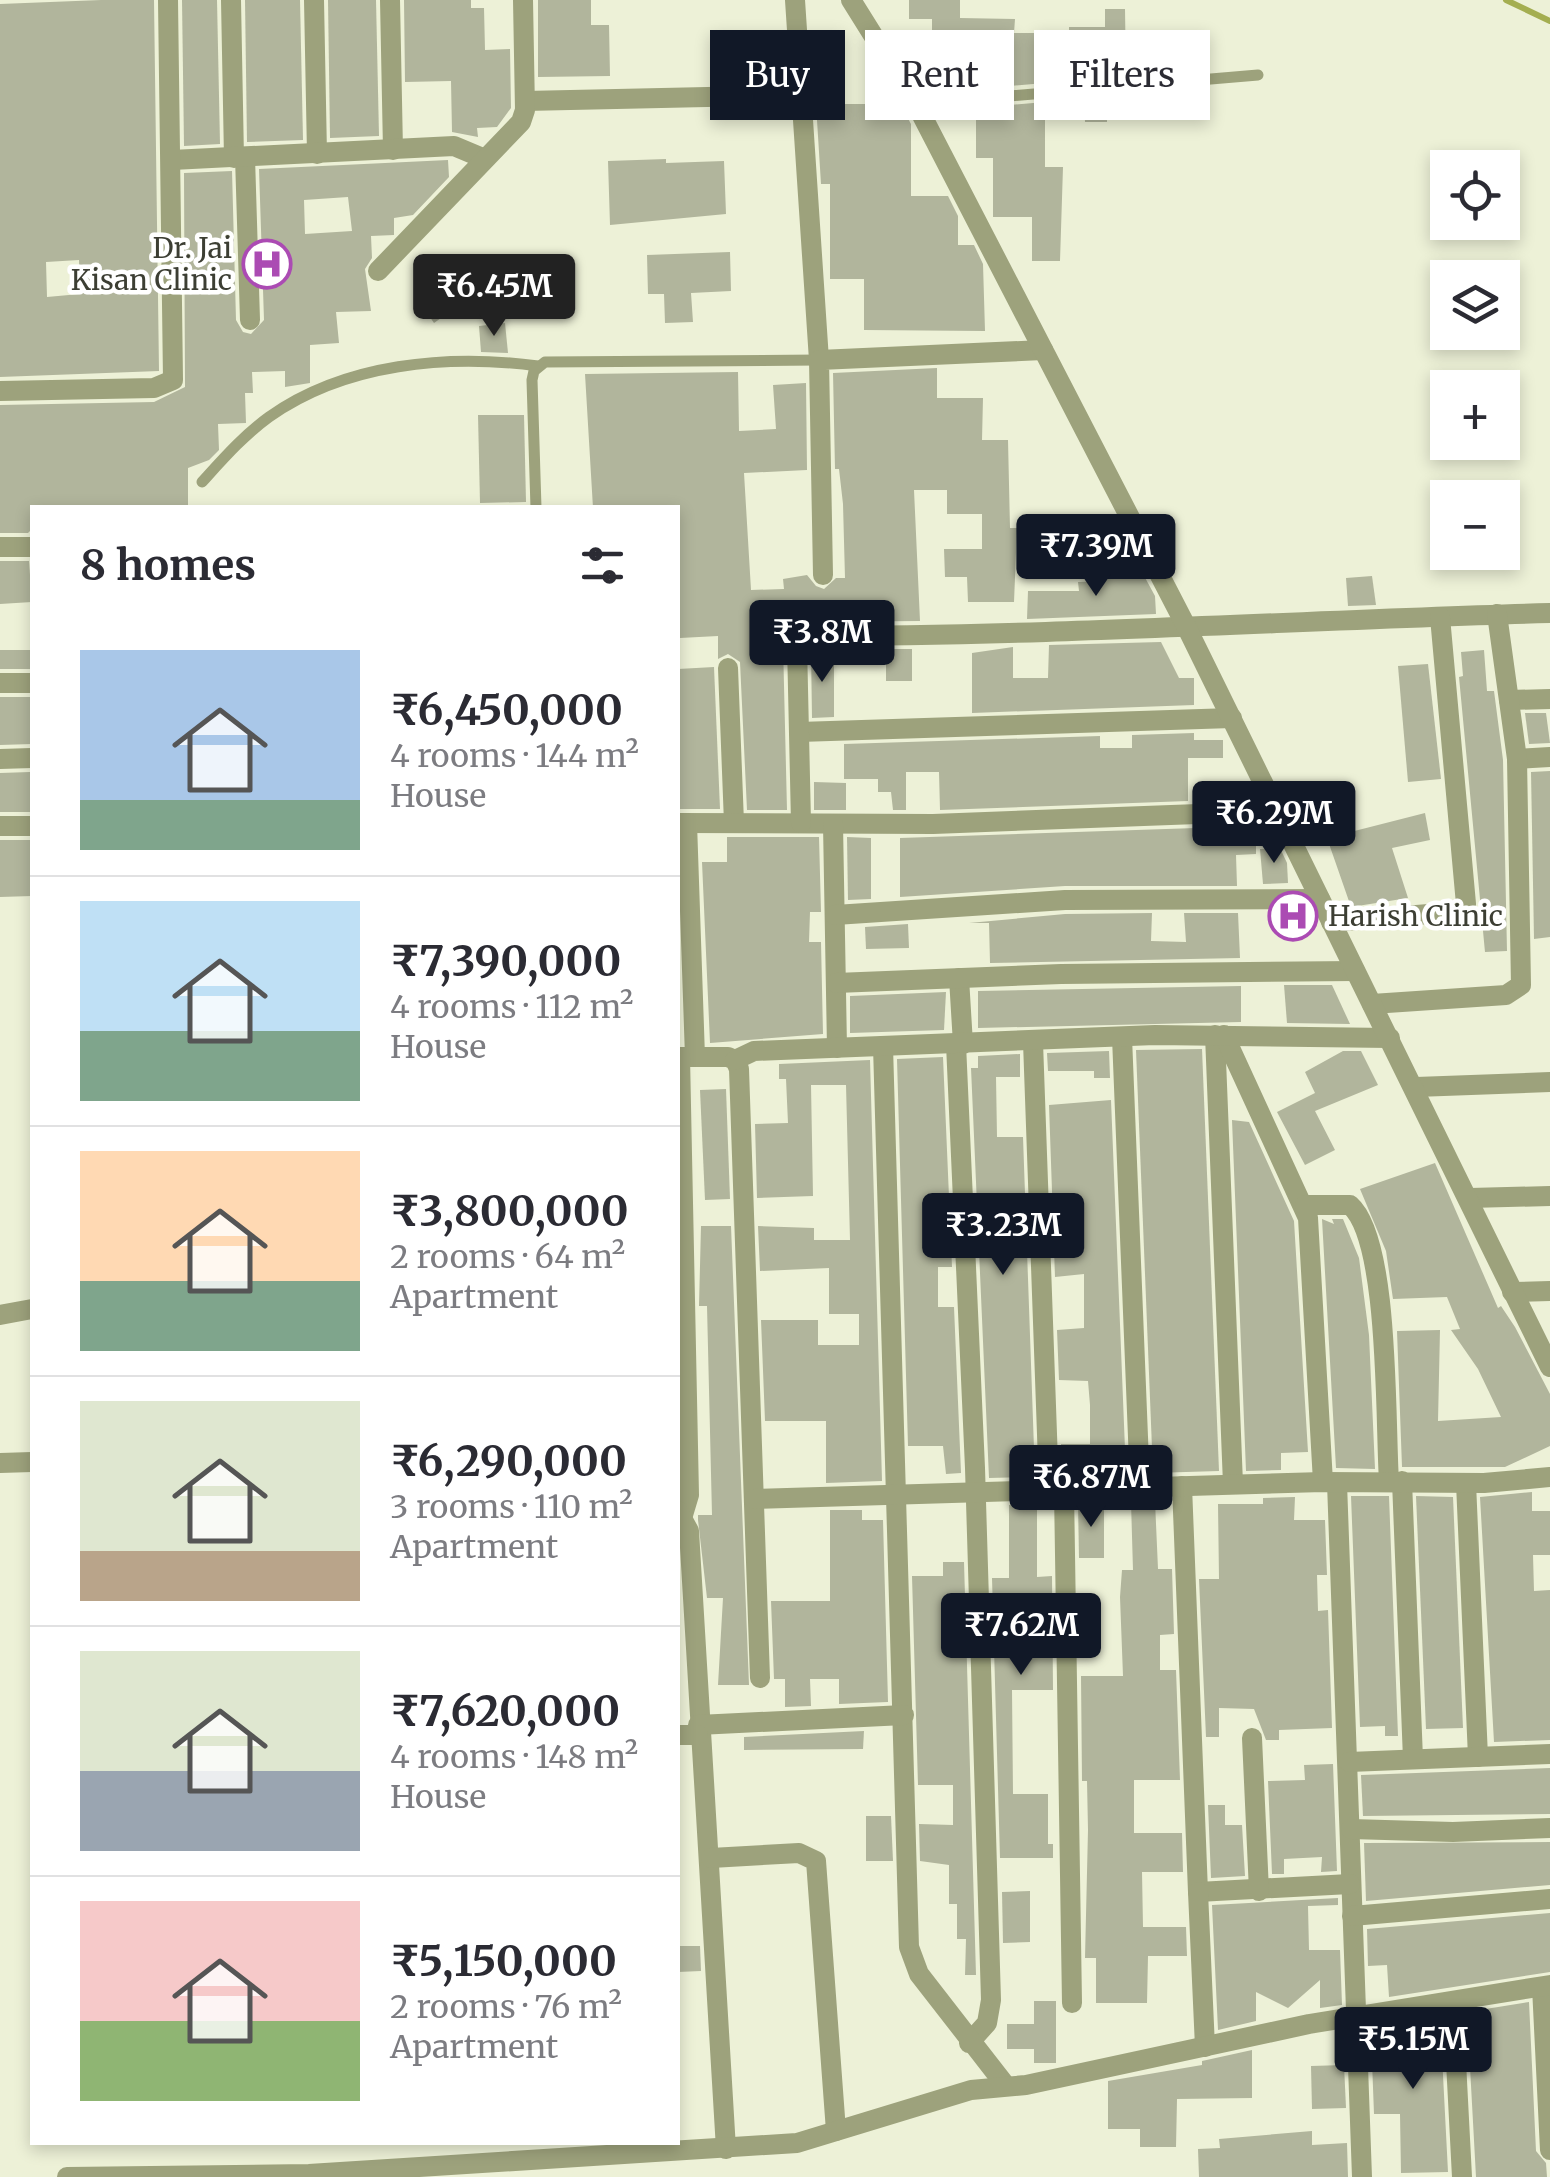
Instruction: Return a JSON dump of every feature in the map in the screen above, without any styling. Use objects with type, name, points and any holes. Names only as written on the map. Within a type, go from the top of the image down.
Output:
[{"type":"street","points":[[0,391],[154,388],[173,380],[168,0]]},
{"type":"street","points":[[232,0],[250,320]]},
{"type":"street","points":[[314,0],[317,154]]},
{"type":"street","points":[[390,0],[394,150]]},
{"type":"street","points":[[378,271],[521,122],[525,101],[522,0]]},
{"type":"street","points":[[795,0],[797,30]]},
{"type":"street","points":[[851,0],[870,30]]},
{"type":"street","points":[[525,101],[710,98]]},
{"type":"street","points":[[802,120],[819,360],[823,575]]},
{"type":"street","points":[[924,120],[1185,624],[1416,1086],[1550,1368]]},
{"type":"street","points":[[172,160],[454,146],[486,159]]},
{"type":"street","points":[[819,360],[1042,350]]},
{"type":"street","points":[[0,547],[30,547]]},
{"type":"street","points":[[801,823],[797,644],[808,636],[986,636],[1185,624],[1550,613]]},
{"type":"street","points":[[1372,1004],[1518,990],[1522,977],[1517,759],[1496,614]]},
{"type":"street","points":[[1331,922],[1453,912],[1466,904],[1440,618]]},
{"type":"street","points":[[728,668],[734,823]]},
{"type":"street","points":[[0,684],[30,683]]},
{"type":"street","points":[[1509,700],[1550,699]]},
{"type":"street","points":[[799,732],[1232,718]]},
{"type":"street","points":[[1517,759],[1550,757]]},
{"type":"street","points":[[0,759],[30,758]]},
{"type":"street","points":[[726,2149],[711,1858],[691,1732],[689,1531],[680,1513],[688,1495],[682,823],[833,824],[1276,810]]},
{"type":"street","points":[[833,824],[837,1048]]},
{"type":"street","points":[[0,826],[30,826]]},
{"type":"street","points":[[835,915],[1065,900],[1320,899]]},
{"type":"street","points":[[836,982],[1356,971]]},
{"type":"street","points":[[959,978],[991,2000],[987,2023],[970,2043]]},
{"type":"street","points":[[1220,1035],[1305,1205],[1312,1242],[1349,1762],[1354,2019],[1362,2177]]},
{"type":"street","points":[[1220,1035],[1233,1484]]},
{"type":"street","points":[[684,1057],[735,1060],[754,1051],[1122,1037],[1390,1038]]},
{"type":"street","points":[[1122,1037],[1140,1487]]},
{"type":"street","points":[[1033,1042],[1056,1490],[1072,2003]]},
{"type":"street","points":[[882,1046],[911,1958],[970,2043],[1006,2086]]},
{"type":"street","points":[[735,1060],[739,1069],[760,1678]]},
{"type":"street","points":[[1416,1086],[1550,1082]]},
{"type":"street","points":[[1470,1198],[1550,1196]]},
{"type":"street","points":[[1305,1205],[1350,1205],[1362,1219],[1376,1256],[1396,1481],[1413,1760]]},
{"type":"street","points":[[1512,1292],[1550,1291]]},
{"type":"street","points":[[0,1315],[30,1309]]},
{"type":"street","points":[[0,1463],[30,1462]]},
{"type":"street","points":[[754,1499],[1233,1484],[1466,1483],[1550,1477]]},
{"type":"street","points":[[1466,1483],[1478,1757]]},
{"type":"street","points":[[1182,1486],[1204,2047]]},
{"type":"street","points":[[691,1732],[904,1715]]},
{"type":"street","points":[[1252,1738],[1259,1891]]},
{"type":"street","points":[[1349,1762],[1550,1754]]},
{"type":"street","points":[[1350,1829],[1453,1832],[1550,1828]]},
{"type":"street","points":[[711,1858],[799,1853],[816,1861],[820,1870],[836,2131]]},
{"type":"street","points":[[1198,1892],[1350,1884]]},
{"type":"street","points":[[1352,1916],[1550,1898]]},
{"type":"street","points":[[68,2177],[309,2174],[591,2148],[726,2149],[796,2143],[954,2094],[1546,1986],[1550,2150]]},
{"type":"street","points":[[1453,2004],[1462,2177]]},
{"type":"lane","points":[[1014,96],[1258,75]]},
{"type":"lane","points":[[202,482],[268,418],[351,377],[406,364],[508,362],[538,366],[554,361],[819,360]]},
{"type":"lane","points":[[536,505],[532,380],[538,366]]},
{"type":"building","points":[[154,0],[159,371],[0,377],[0,4]],"holes":[[[79,260],[80,294],[47,297],[46,262]]]},
{"type":"building","points":[[182,0],[217,0],[220,144],[184,146]]},
{"type":"building","points":[[245,0],[300,0],[303,140],[247,142]]},
{"type":"building","points":[[328,0],[376,0],[379,136],[330,138]]},
{"type":"building","points":[[404,0],[471,0],[471,8],[484,8],[485,50],[510,49],[511,108],[497,127],[477,128],[478,137],[452,132],[451,81],[405,82]]},
{"type":"building","points":[[538,0],[591,0],[591,25],[609,25],[610,76],[538,77]]},
{"type":"building","points":[[909,0],[960,0],[960,18],[1015,19],[1014,33],[932,30],[932,19],[909,19]]},
{"type":"building","points":[[1105,9],[1125,9],[1125,30],[1069,30],[1105,27]]},
{"type":"building","points":[[1014,33],[1034,33],[1034,84],[1014,86]]},
{"type":"building","points":[[1034,103],[1034,120],[1045,120],[1045,167],[1063,167],[1060,261],[1032,261],[1032,217],[993,217],[993,158],[976,158],[976,120],[1014,120],[1014,105]]},
{"type":"building","points":[[845,104],[865,104],[865,120],[909,120],[911,196],[948,196],[958,216],[958,245],[974,245],[983,264],[985,331],[864,330],[864,279],[830,279],[830,184],[821,184],[817,120],[845,120]]},
{"type":"building","points":[[666,159],[666,163],[724,161],[726,214],[610,225],[608,161]]},
{"type":"building","points":[[448,160],[449,177],[413,215],[394,218],[394,235],[371,236],[372,258],[365,269],[371,311],[336,312],[339,343],[310,345],[310,383],[285,387],[285,371],[252,372],[253,393],[245,393],[246,423],[218,424],[219,450],[209,460],[188,468],[188,505],[30,505],[28,533],[0,533],[0,405],[154,402],[185,387],[184,173],[232,171],[236,320],[243,332],[251,334],[264,320],[259,169]],"holes":[[[348,197],[352,231],[305,234],[304,200]]]},
{"type":"building","points":[[730,252],[731,291],[691,293],[693,322],[665,323],[664,294],[648,294],[647,255]]},
{"type":"building","points":[[444,279],[461,304],[434,323],[417,298]]},
{"type":"building","points":[[505,323],[508,353],[481,352],[479,326]]},
{"type":"building","points":[[937,368],[937,398],[983,398],[982,440],[1008,440],[1010,528],[1017,528],[1014,602],[968,602],[967,577],[945,577],[944,549],[982,549],[982,514],[947,514],[947,490],[914,490],[920,621],[808,622],[788,634],[783,644],[787,810],[747,810],[740,662],[728,654],[718,659],[718,636],[680,638],[680,505],[593,505],[585,374],[738,372],[739,431],[776,429],[773,385],[806,383],[807,470],[744,473],[751,590],[784,589],[783,579],[807,575],[824,589],[836,578],[845,578],[843,504],[839,469],[835,469],[833,373]]},
{"type":"building","points":[[478,415],[524,415],[526,502],[480,503]]},
{"type":"building","points":[[0,561],[29,561],[30,602],[0,604]]},
{"type":"building","points":[[1142,572],[1155,596],[1156,614],[1027,619],[1028,591],[1079,591],[1078,582],[1102,581],[1102,573]]},
{"type":"building","points":[[1372,576],[1376,605],[1348,606],[1346,578]]},
{"type":"building","points":[[1161,642],[1179,678],[1194,678],[1194,705],[972,713],[972,653],[1013,647],[1013,678],[1048,678],[1049,645]]},
{"type":"building","points":[[886,649],[912,649],[912,681],[886,681]]},
{"type":"building","points":[[0,650],[30,650],[30,669],[0,669]]},
{"type":"building","points":[[829,650],[828,662],[834,662],[834,717],[812,718],[811,651]]},
{"type":"building","points":[[1484,650],[1487,691],[1494,691],[1503,760],[1507,951],[1485,952],[1459,677],[1463,676],[1461,652]]},
{"type":"building","points":[[1428,664],[1441,779],[1408,782],[1398,666]]},
{"type":"building","points":[[714,667],[720,809],[680,809],[680,669]]},
{"type":"building","points":[[0,697],[30,697],[30,744],[0,745]]},
{"type":"building","points":[[1525,713],[1546,713],[1550,743],[1529,744]]},
{"type":"building","points":[[1194,733],[1194,740],[1223,740],[1223,758],[1188,758],[1188,801],[940,810],[939,772],[906,772],[906,810],[893,810],[891,792],[878,792],[878,779],[844,779],[844,744],[1100,736],[1100,748],[1132,748],[1132,735]]},
{"type":"building","points":[[1550,771],[1550,937],[1534,939],[1531,772]]},
{"type":"building","points":[[30,772],[30,812],[0,812],[0,773]]},
{"type":"building","points":[[814,782],[846,783],[846,810],[814,810]]},
{"type":"building","points":[[1425,813],[1430,840],[1392,848],[1408,898],[1351,907],[1327,838]]},
{"type":"building","points":[[1256,826],[1256,854],[1236,855],[1237,886],[1065,886],[900,897],[900,838]]},
{"type":"building","points":[[727,837],[819,837],[821,912],[810,912],[809,942],[821,942],[823,1034],[710,1043],[702,862],[727,862]]},
{"type":"building","points":[[847,837],[871,838],[871,899],[848,900]]},
{"type":"building","points":[[0,840],[30,840],[30,896],[0,897]]},
{"type":"building","points":[[1280,848],[1287,863],[1288,883],[1263,884],[1260,849]]},
{"type":"building","points":[[1152,913],[1151,941],[1186,942],[1184,913],[1238,913],[1240,958],[990,963],[989,923],[969,923],[1065,914]]},
{"type":"building","points":[[908,924],[909,948],[866,949],[865,927]]},
{"type":"building","points":[[1284,985],[1332,985],[1350,1024],[1287,1023]]},
{"type":"building","points":[[1241,986],[1241,1022],[978,1028],[978,991]]},
{"type":"building","points":[[946,992],[944,1030],[850,1033],[850,996]]},
{"type":"building","points":[[1202,1049],[1219,1471],[1153,1473],[1136,1050]]},
{"type":"building","points":[[1109,1051],[1110,1078],[1094,1078],[1094,1071],[1048,1071],[1047,1053]]},
{"type":"building","points":[[1343,1051],[1361,1051],[1378,1085],[1315,1111],[1335,1150],[1305,1165],[1277,1112],[1315,1093],[1305,1072]]},
{"type":"building","points":[[1020,1054],[1020,1077],[996,1077],[997,1137],[1023,1137],[1035,1477],[989,1478],[971,1068],[978,1068],[978,1056]]},
{"type":"building","points":[[943,1057],[952,1267],[938,1267],[938,1307],[954,1307],[961,1473],[946,1474],[943,1446],[908,1446],[897,1059]]},
{"type":"building","points":[[870,1060],[882,1481],[826,1483],[826,1421],[765,1421],[761,1320],[818,1320],[818,1345],[859,1345],[859,1314],[829,1314],[829,1268],[760,1271],[758,1226],[814,1228],[814,1240],[850,1240],[846,1085],[811,1085],[813,1196],[757,1198],[755,1124],[788,1123],[786,1079],[779,1079],[779,1064]]},
{"type":"building","points":[[726,1089],[730,1199],[705,1200],[700,1090]]},
{"type":"building","points":[[1111,1100],[1125,1449],[1103,1450],[1104,1475],[1062,1476],[1061,1444],[1090,1444],[1090,1405],[1088,1381],[1059,1380],[1057,1330],[1084,1328],[1084,1274],[1055,1277],[1049,1105]]},
{"type":"building","points":[[1232,1120],[1249,1122],[1294,1221],[1308,1452],[1281,1453],[1281,1470],[1246,1471]]},
{"type":"building","points":[[1435,1163],[1498,1308],[1501,1306],[1515,1327],[1550,1394],[1550,1446],[1505,1467],[1402,1467],[1397,1331],[1440,1330],[1438,1421],[1501,1417],[1478,1369],[1451,1330],[1460,1329],[1447,1297],[1393,1299],[1386,1251],[1360,1189]]},
{"type":"building","points":[[1322,1219],[1334,1224],[1332,1219],[1343,1219],[1359,1258],[1369,1335],[1375,1469],[1336,1468]]},
{"type":"building","points":[[701,1226],[731,1226],[749,1685],[718,1685],[723,1598],[707,1598],[698,1520],[698,1515],[712,1515],[707,1306],[699,1306]]},
{"type":"building","points":[[1532,1492],[1532,1511],[1550,1511],[1550,1555],[1533,1555],[1534,1591],[1550,1590],[1550,1740],[1494,1742],[1480,1497]]},
{"type":"building","points":[[1351,1496],[1389,1496],[1398,1736],[1385,1736],[1385,1726],[1360,1727]]},
{"type":"building","points":[[1416,1496],[1453,1497],[1463,1728],[1426,1729]]},
{"type":"building","points":[[1295,1497],[1294,1520],[1325,1520],[1327,1575],[1317,1575],[1318,1611],[1328,1610],[1332,1728],[1279,1730],[1279,1740],[1266,1740],[1254,1709],[1219,1708],[1219,1737],[1206,1737],[1199,1579],[1219,1579],[1218,1504],[1263,1504],[1263,1498]]},
{"type":"building","points":[[1155,1501],[1158,1569],[1172,1569],[1174,1634],[1160,1635],[1160,1670],[1176,1670],[1180,1780],[1134,1780],[1134,1833],[1182,1833],[1183,1872],[1142,1872],[1143,1927],[1186,1927],[1187,1956],[1148,1956],[1147,2003],[1096,2003],[1096,1958],[1085,1958],[1088,1830],[1087,1781],[1082,1781],[1081,1676],[1123,1676],[1120,1597],[1122,1570],[1133,1570],[1131,1502]]},
{"type":"building","points":[[1104,1502],[1104,1558],[1079,1558],[1078,1503]]},
{"type":"building","points":[[1037,1504],[1037,1577],[1052,1576],[1053,1690],[1012,1690],[1013,1794],[1048,1794],[1048,1844],[1053,1844],[1053,1858],[1000,1858],[992,1578],[1009,1578],[1009,1505]]},
{"type":"building","points":[[830,1510],[862,1510],[862,1520],[883,1520],[888,1702],[839,1704],[839,1679],[810,1679],[811,1706],[785,1707],[785,1679],[774,1679],[771,1601],[830,1601]]},
{"type":"building","points":[[943,1562],[964,1562],[976,1975],[965,1975],[966,1939],[957,1939],[957,1904],[949,1904],[949,1865],[920,1861],[919,1824],[953,1825],[953,1785],[918,1785],[912,1576],[943,1576]]},
{"type":"building","points":[[864,1731],[863,1749],[744,1750],[744,1737]]},
{"type":"building","points":[[1333,1764],[1337,1871],[1321,1872],[1322,1857],[1284,1859],[1284,1874],[1272,1874],[1268,1781],[1305,1780],[1304,1765]]},
{"type":"building","points":[[1550,1768],[1550,1814],[1363,1816],[1361,1775]]},
{"type":"building","points":[[1208,1805],[1225,1805],[1225,1825],[1242,1825],[1245,1876],[1211,1878]]},
{"type":"building","points":[[866,1816],[891,1816],[893,1861],[866,1861]]},
{"type":"building","points":[[1550,1842],[1550,1885],[1366,1901],[1364,1843]]},
{"type":"building","points":[[1030,1891],[1030,1942],[1003,1943],[1002,1892]]},
{"type":"building","points":[[1338,1898],[1338,1905],[1308,1906],[1309,1950],[1340,1950],[1342,2005],[1320,2008],[1320,1980],[1288,2008],[1256,1992],[1256,2021],[1218,2030],[1212,1905]]},
{"type":"building","points":[[1550,1913],[1550,1972],[1389,1997],[1387,1965],[1368,1966],[1367,1929]]},
{"type":"building","points":[[680,1946],[700,1946],[701,1971],[680,1972]]},
{"type":"building","points":[[1034,2001],[1056,2001],[1056,2063],[1034,2063],[1034,2049],[1007,2049],[1007,2024],[1034,2024]]},
{"type":"building","points":[[1529,2002],[1536,2151],[1546,2163],[1547,2177],[1476,2177],[1467,2012]]},
{"type":"building","points":[[1440,2017],[1448,2172],[1401,2173],[1400,2114],[1374,2114],[1371,2035],[1390,2035],[1390,2025]]},
{"type":"building","points":[[1252,2050],[1252,2098],[1177,2099],[1176,2147],[1140,2147],[1140,2129],[1108,2129],[1108,2081],[1202,2065],[1202,2061]]},
{"type":"building","points":[[1344,2065],[1346,2108],[1312,2109],[1311,2066]]},
{"type":"building","points":[[1312,2131],[1312,2145],[1347,2143],[1348,2177],[1199,2177],[1198,2149],[1220,2148],[1219,2139]]},
{"type":"waterway","points":[[1506,0],[1550,21]]},
{"type":"place","name":"Dr. Jai Kisan Clinic","points":[[267,264]]},
{"type":"place","name":"Harish Clinic","points":[[1293,916]]}]
